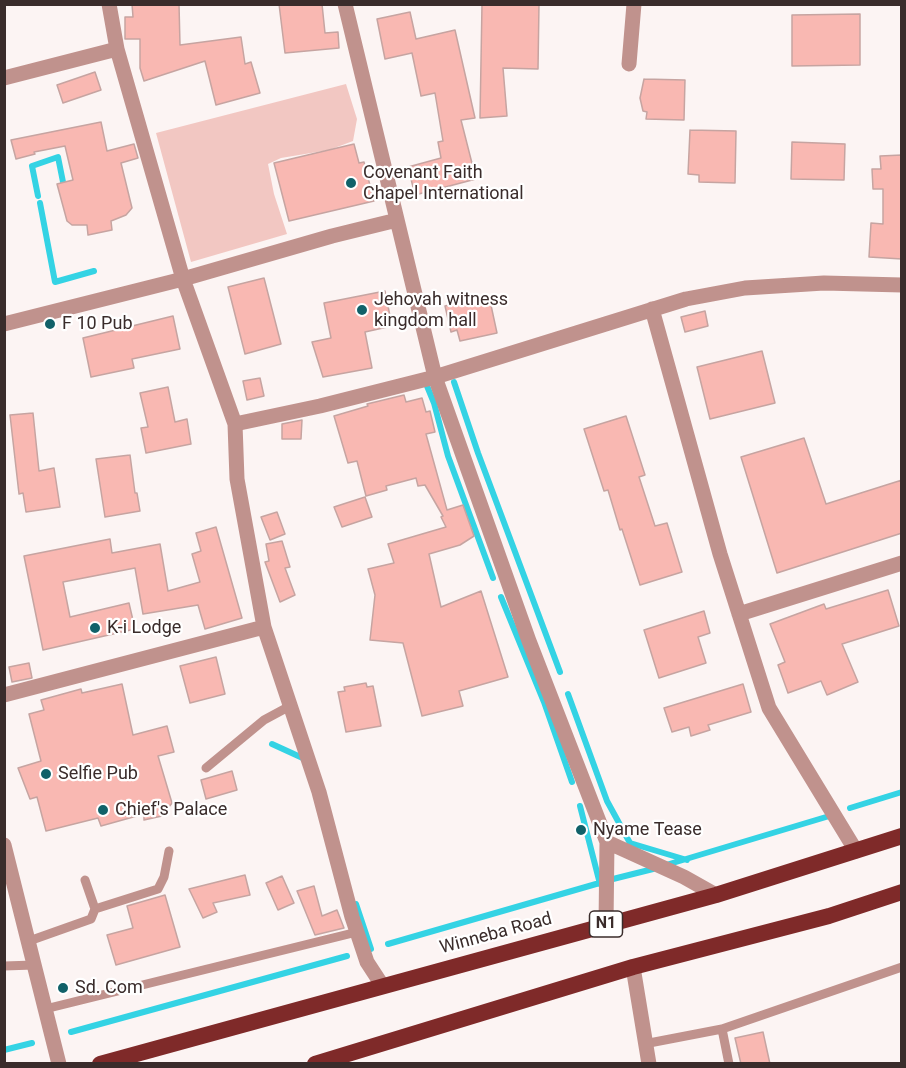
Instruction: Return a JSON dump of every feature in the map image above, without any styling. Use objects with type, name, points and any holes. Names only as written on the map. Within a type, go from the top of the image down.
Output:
[{"type":"highway","name":"Winneba Road","points":[[100,1064],[716,895],[902,836]]},
{"type":"highway","points":[[315,1064],[633,967],[829,916],[902,892]]},
{"type":"street","points":[[109,4],[117,49],[183,279],[235,423],[237,479],[264,627],[319,792],[357,932],[367,962],[382,985]]},
{"type":"street","points":[[345,4],[435,377],[529,641],[607,842],[606,924]]},
{"type":"street","points":[[628,64],[634,4]]},
{"type":"street","points":[[4,78],[117,49]]},
{"type":"street","points":[[4,324],[183,279],[393,221],[396,216]]},
{"type":"street","points":[[235,423],[331,404],[435,377],[686,299],[745,288],[824,284],[902,285]]},
{"type":"street","points":[[652,309],[720,554],[769,708],[856,851]]},
{"type":"street","points":[[739,614],[902,563]]},
{"type":"street","points":[[4,695],[264,627]]},
{"type":"street","points":[[607,842],[716,895]]},
{"type":"street","points":[[4,845],[59,1064]]},
{"type":"street","points":[[633,967],[649,1064]]},
{"type":"lane","points":[[206,768],[258,724],[291,706]]},
{"type":"lane","points":[[95,909],[158,888],[164,877],[169,851]]},
{"type":"lane","points":[[29,941],[91,919],[95,909],[85,880]]},
{"type":"lane","points":[[45,1009],[357,932]]},
{"type":"lane","points":[[4,966],[34,964]]},
{"type":"lane","points":[[644,1044],[723,1029],[902,967]]},
{"type":"lane","points":[[723,1029],[729,1064]]},
{"type":"shaded area","points":[[346,84],[357,119],[353,141],[329,150],[281,158],[268,164],[274,194],[287,234],[191,262],[156,133]]},
{"type":"building","points":[[132,4],[179,4],[180,45],[241,37],[245,64],[251,62],[260,93],[216,105],[205,61],[144,81],[140,68],[140,39],[125,39],[125,17],[133,17]]},
{"type":"building","points":[[279,4],[322,4],[325,33],[338,32],[339,48],[285,53]]},
{"type":"building","points":[[482,4],[539,4],[538,69],[503,68],[507,116],[480,118]]},
{"type":"building","points":[[410,12],[416,39],[455,30],[475,118],[461,120],[476,179],[415,195],[408,167],[441,158],[438,142],[443,141],[435,93],[421,96],[412,53],[385,59],[377,19]]},
{"type":"building","points":[[860,14],[860,65],[792,66],[792,15]]},
{"type":"building","points":[[95,72],[101,90],[63,103],[57,85]]},
{"type":"building","points":[[644,79],[685,80],[684,120],[646,119],[647,112],[643,111],[640,98]]},
{"type":"building","points":[[101,122],[107,151],[134,144],[138,158],[121,163],[132,208],[126,215],[111,221],[112,230],[88,235],[87,225],[72,225],[67,221],[57,184],[73,180],[65,146],[34,152],[35,154],[16,159],[11,140]]},
{"type":"building","points":[[690,130],[736,131],[735,183],[699,182],[699,175],[688,174]]},
{"type":"building","points":[[792,142],[845,144],[844,180],[791,179]]},
{"type":"building","points":[[354,144],[359,163],[364,162],[374,201],[289,221],[274,163]]},
{"type":"building","points":[[902,155],[902,259],[869,257],[871,223],[883,224],[883,189],[873,189],[872,169],[881,169],[880,156]]},
{"type":"building","points":[[264,278],[281,344],[245,354],[228,287]]},
{"type":"building","points":[[385,291],[392,326],[365,332],[372,368],[323,377],[312,342],[331,338],[324,303]]},
{"type":"building","points":[[489,296],[497,333],[460,341],[457,330],[451,332],[445,306]]},
{"type":"building","points":[[705,311],[708,326],[685,332],[681,317]]},
{"type":"building","points":[[173,316],[180,349],[132,359],[134,368],[91,377],[83,338]]},
{"type":"building","points":[[762,351],[775,403],[710,419],[697,367]]},
{"type":"building","points":[[260,378],[264,396],[247,400],[243,381]]},
{"type":"building","points":[[168,387],[175,422],[187,419],[191,444],[146,453],[141,428],[148,427],[140,393]]},
{"type":"building","points":[[404,395],[406,402],[422,398],[426,412],[430,411],[435,432],[426,434],[447,510],[463,505],[474,536],[460,545],[429,554],[441,607],[481,591],[508,677],[459,691],[463,706],[422,716],[403,643],[370,640],[375,595],[368,569],[394,563],[388,544],[446,527],[441,517],[443,516],[425,485],[418,486],[416,478],[386,486],[387,490],[366,496],[357,461],[348,463],[334,416],[368,406],[367,404]]},
{"type":"building","points":[[33,413],[39,471],[54,468],[60,507],[26,512],[23,493],[19,494],[10,415]]},
{"type":"building","points":[[626,416],[645,475],[639,477],[655,526],[667,523],[682,572],[640,585],[608,490],[604,491],[584,429]]},
{"type":"building","points":[[302,420],[301,439],[282,439],[282,424]]},
{"type":"building","points":[[804,438],[826,504],[902,480],[902,533],[777,573],[741,457]]},
{"type":"building","points":[[130,455],[140,511],[105,517],[96,459]]},
{"type":"building","points":[[365,497],[372,517],[342,527],[334,507]]},
{"type":"building","points":[[277,512],[285,534],[270,540],[261,517]]},
{"type":"building","points":[[216,527],[242,618],[205,629],[198,605],[143,614],[135,568],[63,582],[70,617],[129,603],[135,629],[43,650],[24,556],[110,539],[112,553],[160,544],[168,591],[200,582],[192,554],[201,551],[196,533]]},
{"type":"building","points":[[282,541],[290,567],[285,568],[295,595],[280,602],[265,562],[269,561],[266,544]]},
{"type":"building","points":[[888,590],[899,626],[842,644],[858,682],[827,695],[821,681],[788,693],[778,665],[785,662],[770,624],[824,604],[826,609]]},
{"type":"building","points":[[704,611],[710,633],[698,637],[706,663],[659,678],[644,630]]},
{"type":"building","points":[[216,657],[225,694],[190,703],[180,666]]},
{"type":"building","points":[[29,663],[32,678],[12,682],[9,667]]},
{"type":"building","points":[[366,683],[367,687],[373,686],[381,726],[346,732],[338,692],[345,691],[344,687]]},
{"type":"building","points":[[122,684],[133,735],[167,726],[174,752],[158,756],[172,803],[162,816],[144,820],[144,814],[101,826],[98,818],[46,831],[37,797],[30,799],[18,768],[41,761],[29,714],[44,710],[41,700],[81,689],[82,693]]},
{"type":"building","points":[[743,684],[751,712],[708,725],[710,730],[691,736],[689,727],[672,732],[664,708]]},
{"type":"building","points":[[232,771],[237,790],[206,799],[201,780]]},
{"type":"building","points":[[245,875],[250,895],[213,903],[217,912],[203,918],[189,889]]},
{"type":"building","points":[[282,876],[294,903],[278,910],[266,883]]},
{"type":"building","points":[[314,886],[322,916],[337,910],[344,928],[315,935],[297,891]]},
{"type":"building","points":[[165,895],[180,947],[116,965],[107,935],[133,928],[127,906]]},
{"type":"building","points":[[763,1032],[770,1064],[741,1064],[735,1038]]},
{"type":"waterway","points":[[38,196],[32,166],[58,157],[63,182]]},
{"type":"waterway","points":[[40,203],[55,282],[94,271]]},
{"type":"waterway","points":[[454,382],[478,453],[560,672]]},
{"type":"waterway","points":[[427,386],[434,403],[448,456],[493,578]]},
{"type":"waterway","points":[[501,597],[544,702],[572,782]]},
{"type":"waterway","points":[[568,694],[607,801],[630,843],[687,860]]},
{"type":"waterway","points":[[272,744],[307,760]]},
{"type":"waterway","points":[[850,808],[902,792]]},
{"type":"waterway","points":[[580,806],[600,884]]},
{"type":"waterway","points":[[666,865],[826,817]]},
{"type":"waterway","points":[[613,879],[653,869]]},
{"type":"waterway","points":[[388,944],[603,882]]},
{"type":"waterway","points":[[356,904],[371,949]]},
{"type":"waterway","points":[[71,1032],[347,956]]},
{"type":"waterway","points":[[4,1050],[32,1043]]},
{"type":"place","name":"Covenant Faith Chapel International","points":[[351,183]]},
{"type":"place","name":"Jehovah witness kingdom hall","points":[[362,310]]},
{"type":"place","name":"F 10 Pub","points":[[50,324]]},
{"type":"place","name":"K-i Lodge","points":[[95,628]]},
{"type":"place","name":"Selfie Pub","points":[[46,774]]},
{"type":"place","name":"Chief's Palace","points":[[103,810]]},
{"type":"place","name":"Nyame Tease","points":[[581,830]]},
{"type":"place","name":"Sd. Com","points":[[63,988]]}]
